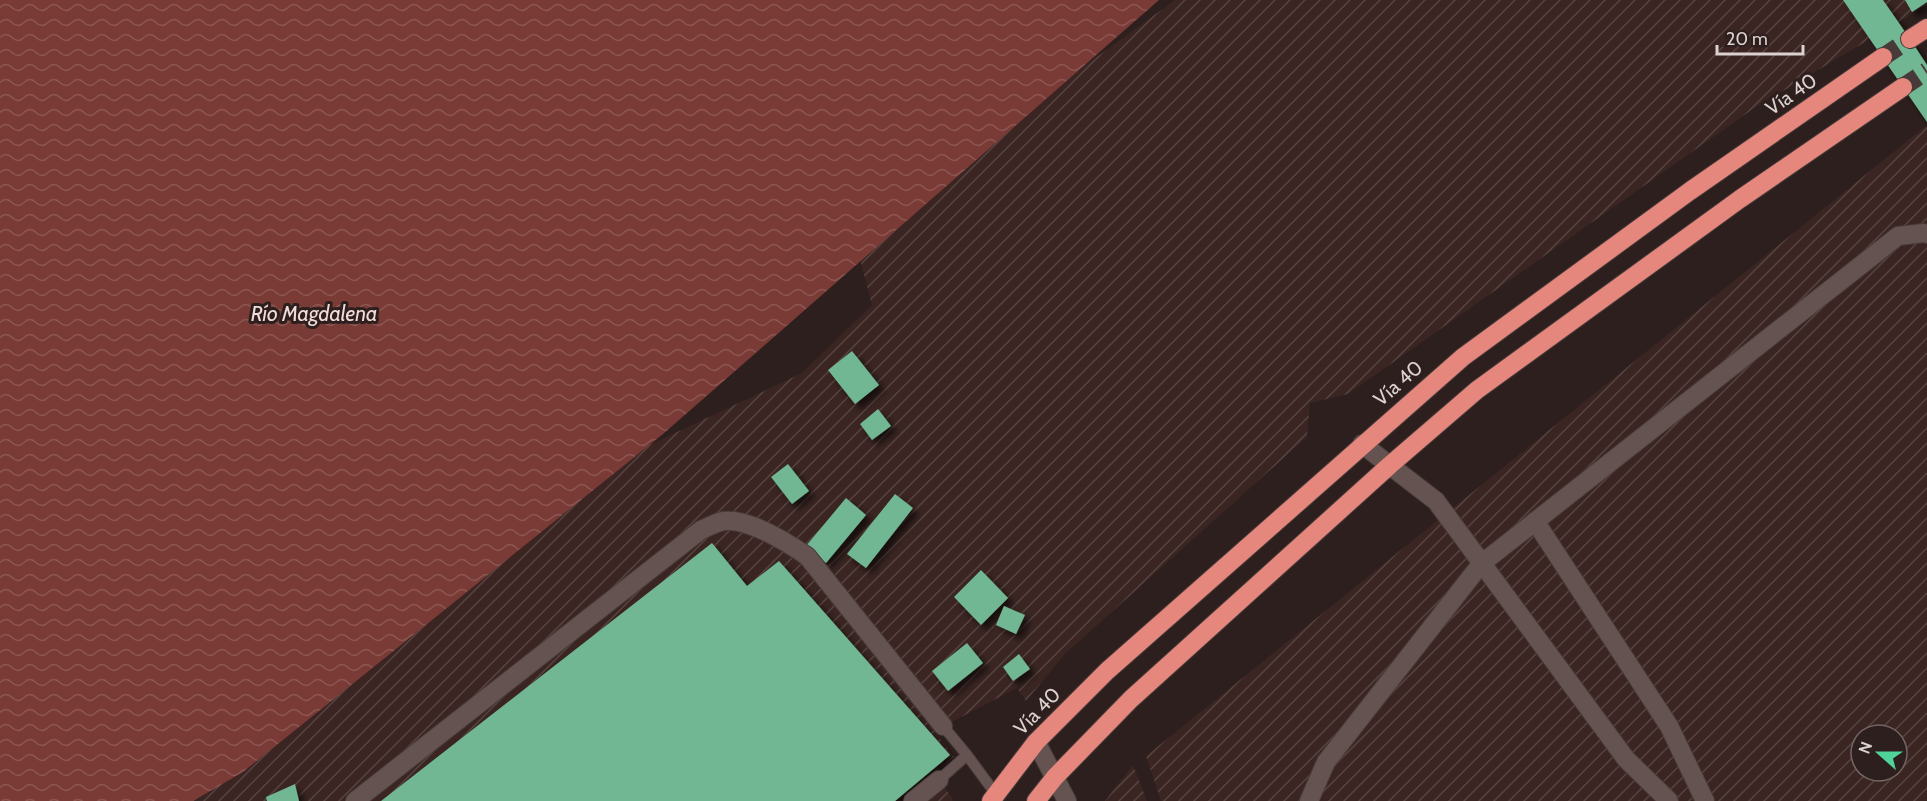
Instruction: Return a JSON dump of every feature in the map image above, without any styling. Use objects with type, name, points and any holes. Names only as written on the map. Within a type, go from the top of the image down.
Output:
[{"type":"highway","points":[[1910,39],[1927,28]]},
{"type":"highway","name":"Vía 40","points":[[996,799],[1036,742],[1107,671],[1462,357],[1690,191],[1883,57]]},
{"type":"highway","points":[[1036,801],[1054,777],[1131,699],[1390,465],[1477,390],[1740,200],[1903,87]]},
{"type":"street","points":[[1309,801],[1326,762],[1481,564],[1898,236],[1927,234]]},
{"type":"street","points":[[1362,444],[1436,501],[1626,759],[1669,801]]},
{"type":"street","points":[[355,801],[701,530],[724,521],[745,525],[782,539],[807,556],[944,726]]},
{"type":"street","points":[[1535,521],[1669,726],[1705,801]]},
{"type":"street","points":[[1036,742],[1067,801]]},
{"type":"street","points":[[913,801],[939,780]]},
{"type":"lane","points":[[944,726],[967,755],[996,799]]},
{"type":"lane","points":[[939,780],[967,755]]},
{"type":"shaded area","points":[[1175,0],[1927,0],[1927,5],[1753,109],[1348,394],[1310,403],[1307,437],[1066,653],[1026,701],[1017,688],[934,731],[954,757],[934,774],[953,799],[952,801],[122,801],[605,466],[802,373],[872,305],[857,248],[1061,83]]},
{"type":"shaded area","points":[[1927,125],[1927,801],[1161,801],[1146,756]]},
{"type":"shaded area","points":[[1133,765],[1147,801],[1105,801]]},
{"type":"water","name":"Río Magdalena","points":[[0,0],[1159,0],[663,434],[243,772],[193,801],[0,801]]},
{"type":"building","points":[[1843,0],[1883,0],[1910,39],[1927,65],[1927,122]]},
{"type":"building","points":[[1905,0],[1927,0],[1927,2],[1912,12]]},
{"type":"building","points":[[852,351],[879,385],[855,404],[828,370]]},
{"type":"building","points":[[878,409],[891,426],[872,440],[860,424]]},
{"type":"building","points":[[788,464],[809,491],[792,504],[771,477]]},
{"type":"building","points":[[895,494],[913,508],[866,568],[847,554]]},
{"type":"building","points":[[846,498],[866,515],[826,563],[806,546]]},
{"type":"building","points":[[712,543],[747,586],[779,561],[950,755],[895,801],[381,801]]},
{"type":"building","points":[[981,570],[1008,598],[981,625],[954,597]]},
{"type":"building","points":[[1004,606],[1025,615],[1016,634],[996,625]]},
{"type":"building","points":[[967,643],[983,663],[948,691],[932,671]]},
{"type":"building","points":[[1019,654],[1030,669],[1013,681],[1003,667]]},
{"type":"building","points":[[295,784],[299,801],[267,801],[266,797]]},
{"type":"tunnel","points":[[1883,57],[1910,39]]},
{"type":"tunnel","points":[[1903,87],[1927,71]]}]
